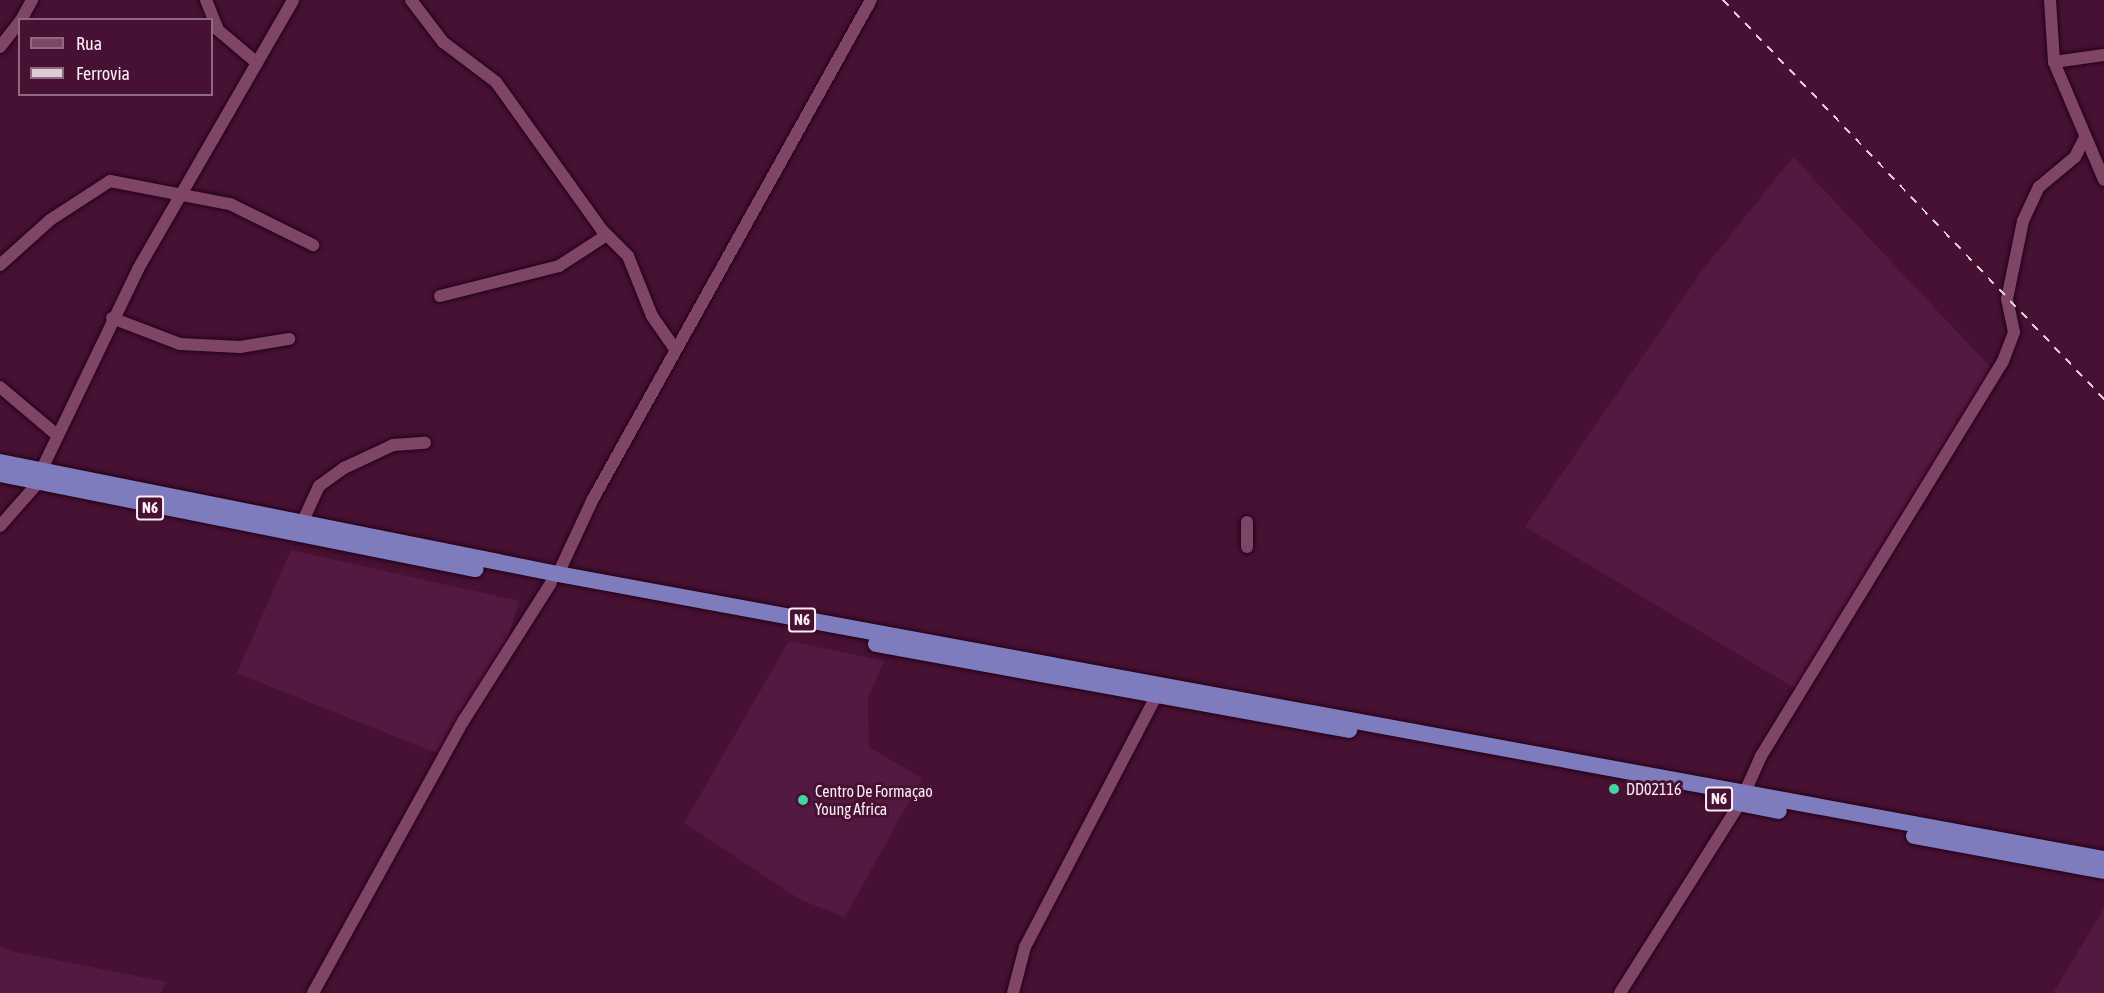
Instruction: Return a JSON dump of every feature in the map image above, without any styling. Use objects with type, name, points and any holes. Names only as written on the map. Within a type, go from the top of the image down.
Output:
[{"type":"highway","name":"N6","points":[[0,462],[39,478],[1156,696],[2104,859]]},
{"type":"highway","name":"N6","points":[[0,474],[39,478],[301,525],[554,578],[1743,798],[2104,872]]},
{"type":"street","points":[[21,18],[32,0]]},
{"type":"street","points":[[206,0],[227,42],[257,63]]},
{"type":"street","points":[[0,526],[39,478],[112,318],[293,0]]},
{"type":"street","points":[[411,0],[448,46],[496,82],[607,235],[628,256],[652,316],[675,349]]},
{"type":"street","points":[[315,992],[465,720],[554,578],[675,349],[871,0]]},
{"type":"street","points":[[2050,0],[2054,62],[2084,139],[2104,180]]},
{"type":"street","points":[[0,47],[18,23]]},
{"type":"street","points":[[2054,62],[2104,55]]},
{"type":"street","points":[[1620,993],[1743,798],[1761,756],[2003,361],[2014,332],[2007,299],[2022,221],[2039,187],[2074,157],[2084,139]]},
{"type":"street","points":[[0,265],[101,183],[121,181],[149,191],[183,193],[237,207],[313,245]]},
{"type":"street","points":[[440,296],[559,266],[607,235]]},
{"type":"street","points":[[112,318],[180,344],[240,347],[289,339]]},
{"type":"street","points":[[0,387],[57,435]]},
{"type":"street","points":[[301,525],[319,486],[344,468],[393,446],[424,443]]},
{"type":"street","points":[[1247,522],[1247,547]]},
{"type":"street","points":[[1013,993],[1025,947],[1156,696]]},
{"type":"shaded area","points":[[1793,157],[1995,372],[1798,690],[1525,527],[1701,272]]},
{"type":"shaded area","points":[[291,550],[519,601],[508,639],[442,755],[237,673]]},
{"type":"shaded area","name":"Centro De Formaçao Young Africa","points":[[789,641],[884,661],[868,698],[869,747],[922,778],[845,917],[801,900],[684,823]]},
{"type":"shaded area","points":[[2104,908],[2104,993],[2053,993]]},
{"type":"shaded area","points":[[0,946],[11,951],[166,982],[161,993],[0,993]]},
{"type":"railway","points":[[1723,0],[2104,399]]},
{"type":"place","name":"DD02116","points":[[1614,789]]},
{"type":"place","name":"Centro De Formaçao Young Africa","points":[[803,800]]}]
